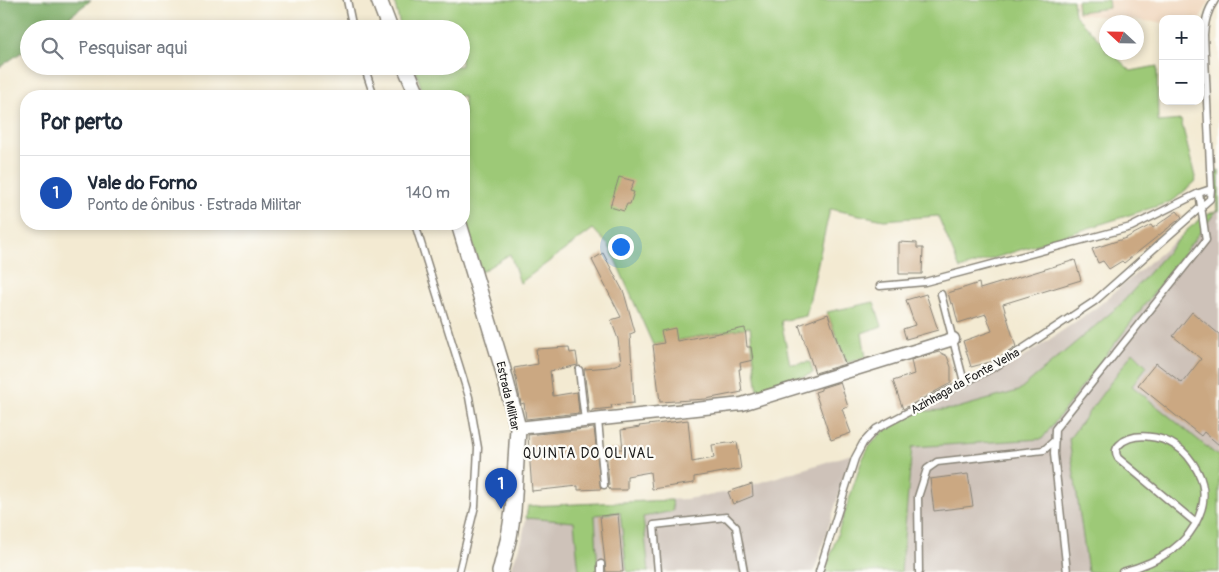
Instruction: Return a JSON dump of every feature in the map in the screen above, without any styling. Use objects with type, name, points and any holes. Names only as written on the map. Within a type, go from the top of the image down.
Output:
[{"type":"street","points":[[379,0],[387,20]]},
{"type":"street","points":[[387,0],[389,20]]},
{"type":"street","points":[[409,75],[415,90]]},
{"type":"street","name":"Estrada Militar","points":[[461,230],[502,366],[518,428],[513,511],[509,537],[500,572]]},
{"type":"street","points":[[518,428],[742,404],[953,339]]},
{"type":"lane","points":[[347,0],[351,20]]},
{"type":"lane","points":[[880,286],[925,282],[1131,227],[1199,193],[1211,189],[1204,36],[1205,21],[1210,6],[1215,0]]},
{"type":"lane","points":[[367,75],[372,90]]},
{"type":"lane","name":"Azinhaga da Fonte Velha","points":[[819,572],[855,458],[863,443],[876,429],[998,365],[1094,301],[1210,199],[1211,189]]},
{"type":"lane","points":[[1067,572],[1054,454],[1055,429],[1206,240],[1199,193]]},
{"type":"lane","points":[[417,230],[469,397],[478,448],[475,506],[459,572]]},
{"type":"lane","points":[[941,294],[964,382]]},
{"type":"lane","points":[[579,370],[585,421]]},
{"type":"lane","points":[[598,420],[604,486]]},
{"type":"lane","points":[[1122,572],[1159,558],[1179,545],[1196,523],[1202,509],[1203,495],[1201,479],[1194,464],[1175,445],[1163,440],[1147,437],[1130,437],[1116,447],[1118,458],[1196,523]]},
{"type":"lane","points":[[918,572],[918,497],[927,469],[937,462],[1044,450],[1055,440]]},
{"type":"lane","points":[[658,572],[654,525],[726,516],[736,527],[744,572]]},
{"type":"lane","points":[[601,564],[602,572]]},
{"type":"shaded area","points":[[1075,0],[1210,0],[1202,15],[1159,15],[1159,23],[1144,21],[1144,15],[1099,16],[1077,14]]},
{"type":"shaded area","points":[[1217,210],[1219,211],[1219,572],[901,572],[916,412],[1018,361],[1097,307],[1203,217]]},
{"type":"shaded area","points":[[852,454],[814,572],[510,571],[522,540],[528,506],[686,499],[729,492]]},
{"type":"green space","points":[[0,0],[91,0],[65,20],[20,20],[20,53],[0,67]]},
{"type":"green space","points":[[394,0],[1073,0],[1075,15],[1099,40],[1099,60],[1119,60],[1131,71],[1157,66],[1158,122],[1181,120],[1196,181],[1174,200],[1167,203],[960,269],[938,216],[884,220],[830,209],[806,316],[781,321],[790,364],[810,362],[813,373],[758,393],[750,327],[653,345],[609,246],[593,229],[520,283],[510,254],[481,272],[468,230],[470,230],[470,90],[422,90],[417,75],[470,75],[470,20],[399,20]]},
{"type":"green space","points":[[1077,0],[1108,0],[1109,8],[1078,12]]},
{"type":"green space","points":[[1219,170],[1219,211],[1217,210],[1215,171]]},
{"type":"green space","points":[[1217,210],[1042,439],[912,447],[901,572],[825,572],[862,460],[869,447],[881,433],[916,412],[954,409],[1018,391],[1120,305],[1187,230],[1203,217]]},
{"type":"green space","points":[[874,302],[882,326],[862,333],[866,357],[847,363],[827,312]]},
{"type":"green space","points":[[1133,352],[1147,366],[1132,386],[1219,457],[1219,572],[1088,572],[1069,439]]},
{"type":"green space","points":[[672,500],[673,511],[643,517],[649,572],[627,572],[620,512],[595,515],[598,572],[579,572],[574,522],[526,518],[528,506]]},
{"type":"building","points":[[619,177],[634,181],[630,191],[634,192],[630,204],[627,204],[624,211],[610,207]]},
{"type":"building","points":[[1177,211],[1182,217],[1124,263],[1122,261],[1109,269],[1103,261],[1098,263],[1092,249],[1126,238],[1151,225],[1153,228]]},
{"type":"building","points":[[899,242],[917,243],[917,248],[923,248],[922,274],[899,274]]},
{"type":"building","points":[[603,253],[624,293],[635,332],[630,334],[634,403],[611,405],[612,408],[589,412],[584,369],[610,367],[621,363],[618,339],[611,320],[621,317],[592,260]]},
{"type":"building","points":[[1075,260],[1081,280],[1003,304],[1016,347],[994,361],[971,367],[963,341],[992,331],[986,314],[958,323],[953,303],[951,304],[948,293],[979,283],[980,289]]},
{"type":"building","points":[[926,294],[938,330],[906,339],[903,329],[915,325],[906,300]]},
{"type":"building","points":[[1192,312],[1219,334],[1219,445],[1204,432],[1201,436],[1138,385],[1156,363],[1182,383],[1201,359],[1173,336]]},
{"type":"building","points":[[828,314],[845,364],[815,373],[799,325]]},
{"type":"building","points":[[675,328],[677,341],[745,328],[747,347],[751,347],[753,360],[740,363],[742,392],[706,399],[660,402],[653,345],[664,343],[661,331]]},
{"type":"building","points":[[569,347],[570,353],[576,352],[578,365],[550,371],[553,396],[577,392],[579,413],[526,419],[524,403],[521,404],[514,368],[538,364],[536,349]]},
{"type":"building","points":[[939,352],[947,356],[951,367],[951,383],[903,409],[893,381],[914,374],[911,360]]},
{"type":"building","points":[[840,382],[848,407],[842,409],[851,433],[831,440],[815,392]]},
{"type":"building","points":[[688,420],[692,462],[714,458],[712,445],[737,442],[741,469],[694,477],[694,483],[652,489],[650,472],[627,476],[627,490],[610,490],[608,488],[606,449],[623,449],[621,430]]},
{"type":"building","points":[[594,428],[601,489],[578,490],[578,486],[532,491],[528,435]]},
{"type":"building","points":[[968,474],[973,506],[934,511],[930,479]]},
{"type":"building","points":[[752,484],[753,496],[733,504],[728,492]]},
{"type":"building","points":[[618,514],[623,572],[606,572],[600,516]]},
{"type":"place","name":"Vale do Forno","points":[[501,509]]},
{"type":"district","name":"QUINTA DO OLIVAL","points":[[589,453]]}]
